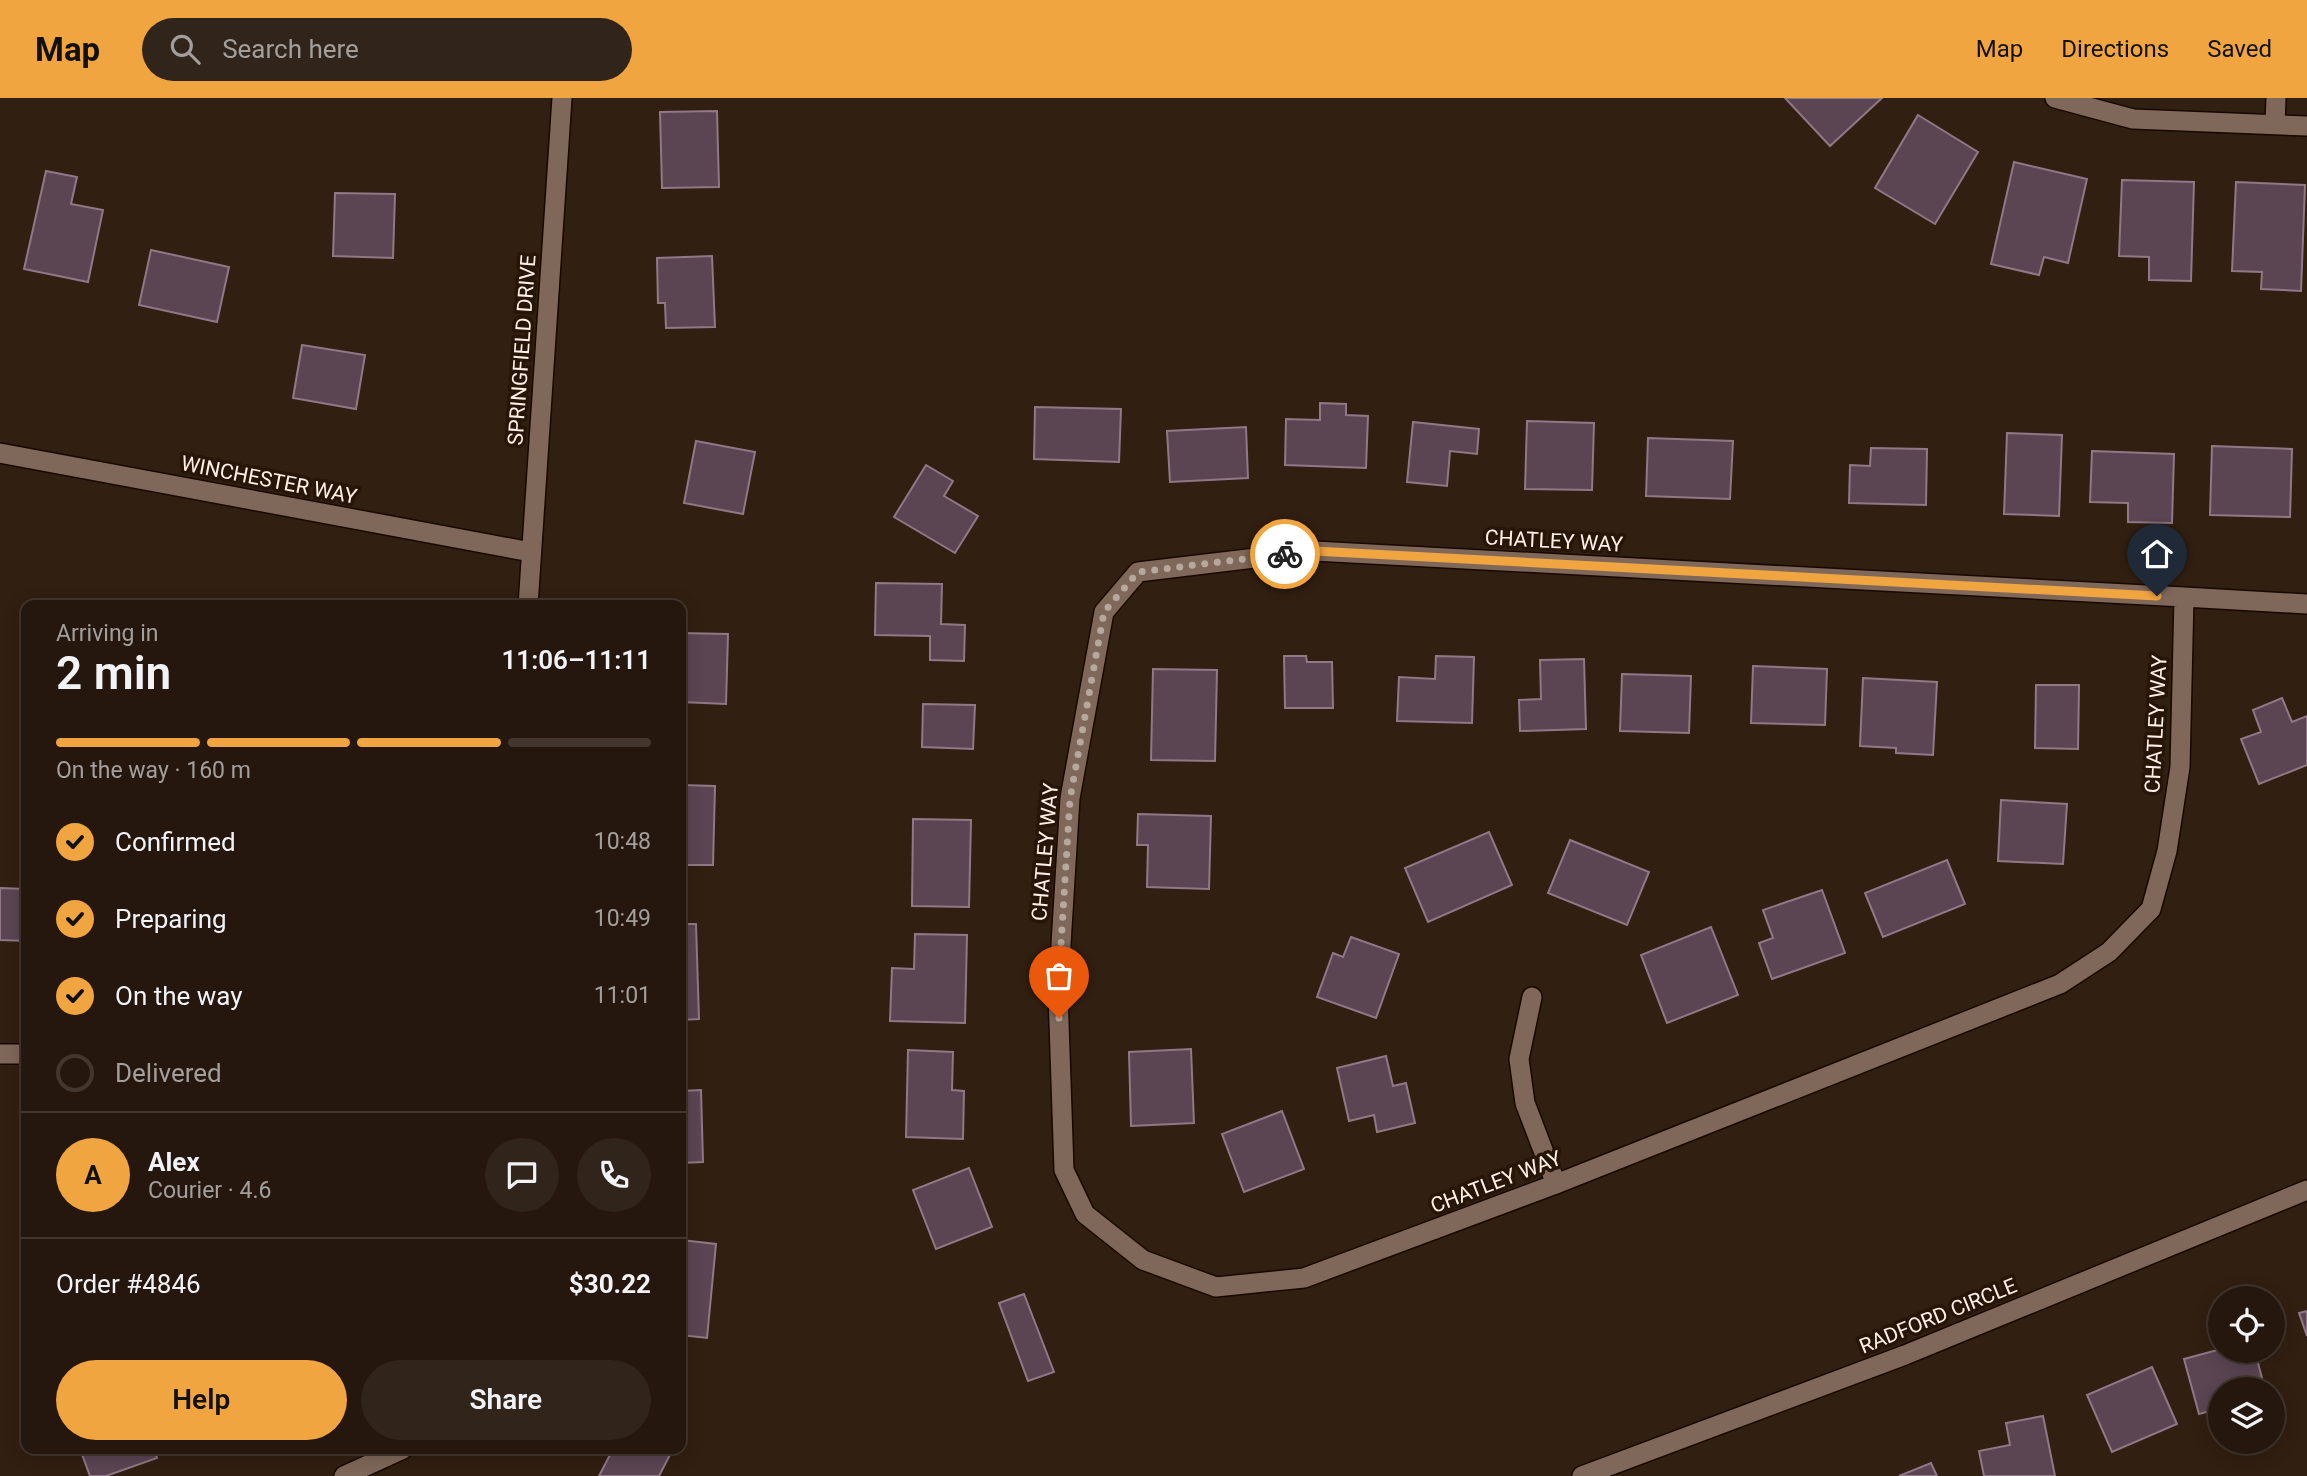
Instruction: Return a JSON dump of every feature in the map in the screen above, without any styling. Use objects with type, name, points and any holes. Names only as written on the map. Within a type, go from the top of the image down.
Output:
[{"type":"street","name":"SPRINGFIELD DRIVE","points":[[528,600],[562,98]]},
{"type":"street","points":[[2055,98],[2133,119],[2307,126]]},
{"type":"street","points":[[2275,124],[2276,98]]},
{"type":"street","name":"WINCHESTER WAY","points":[[0,453],[531,552]]},
{"type":"street","name":"CHATLEY WAY","points":[[2184,597],[2180,767],[2167,851],[2151,909],[2109,952],[2060,984],[1556,1184],[1304,1278],[1216,1287],[1143,1260],[1085,1214],[1065,1170],[1058,993],[1070,799],[1104,612],[1138,572],[1314,551],[2184,597],[2307,604]]},
{"type":"street","points":[[1532,997],[1519,1059],[1520,1070],[1525,1103],[1556,1184]]},
{"type":"street","points":[[0,1054],[21,1054]]},
{"type":"street","name":"RADFORD CIRCLE","points":[[1582,1476],[1905,1355],[2307,1190]]},
{"type":"street","points":[[344,1476],[392,1454]]},
{"type":"building","points":[[1785,98],[1882,98],[1830,146]]},
{"type":"building","points":[[717,111],[719,187],[662,188],[660,112]]},
{"type":"building","points":[[1918,115],[1978,152],[1935,224],[1875,188]]},
{"type":"building","points":[[2014,162],[2087,179],[2068,263],[2044,257],[2039,275],[1991,264]]},
{"type":"building","points":[[46,171],[77,177],[71,204],[103,210],[88,282],[24,269]]},
{"type":"building","points":[[2122,180],[2194,182],[2191,281],[2149,280],[2149,257],[2119,256]]},
{"type":"building","points":[[2236,182],[2305,185],[2301,291],[2261,289],[2262,272],[2232,271]]},
{"type":"building","points":[[335,193],[395,194],[393,258],[333,256]]},
{"type":"building","points":[[151,250],[229,267],[217,322],[139,305]]},
{"type":"building","points":[[712,256],[715,327],[666,328],[665,303],[658,303],[657,258]]},
{"type":"building","points":[[302,345],[365,355],[356,409],[293,398]]},
{"type":"building","points":[[1320,403],[1346,404],[1346,415],[1368,416],[1366,468],[1285,465],[1286,419],[1320,420]]},
{"type":"building","points":[[1035,407],[1121,409],[1119,462],[1034,459]]},
{"type":"building","points":[[1527,421],[1594,423],[1592,490],[1525,489]]},
{"type":"building","points":[[1413,422],[1479,429],[1477,454],[1450,451],[1447,486],[1407,482]]},
{"type":"building","points":[[1246,427],[1248,478],[1170,482],[1167,431]]},
{"type":"building","points":[[2007,433],[2062,435],[2059,516],[2004,514]]},
{"type":"building","points":[[1648,438],[1733,441],[1730,499],[1646,496]]},
{"type":"building","points":[[696,441],[755,452],[743,514],[684,503]]},
{"type":"building","points":[[2212,446],[2292,449],[2290,517],[2210,515]]},
{"type":"building","points":[[1871,448],[1927,449],[1926,505],[1849,503],[1850,465],[1870,466]]},
{"type":"building","points":[[2092,451],[2174,454],[2172,523],[2128,522],[2128,503],[2090,502]]},
{"type":"building","points":[[926,465],[953,481],[944,496],[978,516],[955,553],[894,517]]},
{"type":"building","points":[[876,583],[942,584],[941,624],[965,625],[964,661],[930,660],[930,636],[875,635]]},
{"type":"building","points":[[686,633],[728,634],[726,704],[686,702]]},
{"type":"building","points":[[1284,656],[1306,656],[1307,662],[1332,662],[1333,708],[1285,708]]},
{"type":"building","points":[[1436,656],[1474,657],[1472,723],[1397,721],[1399,677],[1435,679]]},
{"type":"building","points":[[1584,659],[1586,729],[1520,731],[1519,700],[1541,699],[1540,660]]},
{"type":"building","points":[[1753,666],[1827,669],[1825,725],[1751,723]]},
{"type":"building","points":[[1153,669],[1217,670],[1215,761],[1151,760]]},
{"type":"building","points":[[1622,674],[1691,676],[1689,733],[1620,731]]},
{"type":"building","points":[[1863,678],[1937,682],[1933,755],[1896,753],[1896,748],[1860,746]]},
{"type":"building","points":[[2036,685],[2079,685],[2078,749],[2035,748]]},
{"type":"building","points":[[2282,698],[2292,722],[2307,716],[2307,765],[2259,784],[2241,739],[2261,732],[2253,710]]},
{"type":"building","points":[[923,704],[975,705],[973,749],[922,747]]},
{"type":"building","points":[[686,785],[715,786],[713,865],[686,865]]},
{"type":"building","points":[[2001,800],[2067,804],[2063,864],[1998,861]]},
{"type":"building","points":[[1138,814],[1211,816],[1209,889],[1147,887],[1148,845],[1137,845]]},
{"type":"building","points":[[913,819],[971,820],[969,907],[912,906]]},
{"type":"building","points":[[1489,832],[1512,885],[1428,922],[1405,868]]},
{"type":"building","points":[[1570,840],[1649,872],[1627,925],[1548,893]]},
{"type":"building","points":[[1947,860],[1965,904],[1883,937],[1865,893]]},
{"type":"building","points":[[0,888],[21,889],[21,941],[0,940]]},
{"type":"building","points":[[1822,890],[1845,953],[1772,979],[1759,943],[1773,938],[1763,910]]},
{"type":"building","points":[[686,924],[696,924],[699,1019],[686,1020]]},
{"type":"building","points":[[1711,927],[1738,995],[1667,1023],[1641,955]]},
{"type":"building","points":[[915,934],[967,935],[965,1023],[890,1021],[892,968],[914,969]]},
{"type":"building","points":[[1351,937],[1399,954],[1376,1018],[1317,997],[1333,953],[1343,957]]},
{"type":"building","points":[[1191,1049],[1194,1123],[1131,1126],[1129,1052]]},
{"type":"building","points":[[908,1050],[953,1052],[952,1090],[964,1091],[963,1139],[906,1137]]},
{"type":"building","points":[[1386,1056],[1393,1086],[1406,1083],[1415,1123],[1377,1132],[1374,1115],[1349,1121],[1337,1068]]},
{"type":"building","points":[[701,1090],[703,1162],[686,1163],[686,1091]]},
{"type":"building","points":[[1282,1111],[1304,1169],[1244,1192],[1222,1134]]},
{"type":"building","points":[[969,1168],[992,1227],[936,1249],[913,1190]]},
{"type":"building","points":[[686,1241],[716,1244],[707,1338],[686,1336]]},
{"type":"building","points":[[1024,1294],[1054,1372],[1028,1381],[999,1303]]},
{"type":"building","points":[[2307,1311],[2307,1336],[2299,1313]]},
{"type":"building","points":[[2208,1353],[2208,1363],[2258,1363],[2262,1377],[2208,1377],[2208,1412],[2199,1414],[2184,1359]]},
{"type":"building","points":[[2152,1367],[2177,1424],[2112,1452],[2087,1395]]},
{"type":"building","points":[[2043,1416],[2055,1476],[1984,1476],[1979,1451],[2010,1445],[2006,1423]]},
{"type":"building","points":[[82,1454],[156,1454],[157,1458],[106,1476],[90,1476]]},
{"type":"building","points":[[610,1454],[670,1454],[659,1476],[599,1476]]},
{"type":"building","points":[[1931,1463],[1937,1476],[1899,1476]]},
{"type":"way so far","points":[[1059,1018],[1058,993],[1070,799],[1104,612],[1138,572],[1285,554]]},
{"type":"route","points":[[1285,554],[1314,551],[2157,596]]}]
